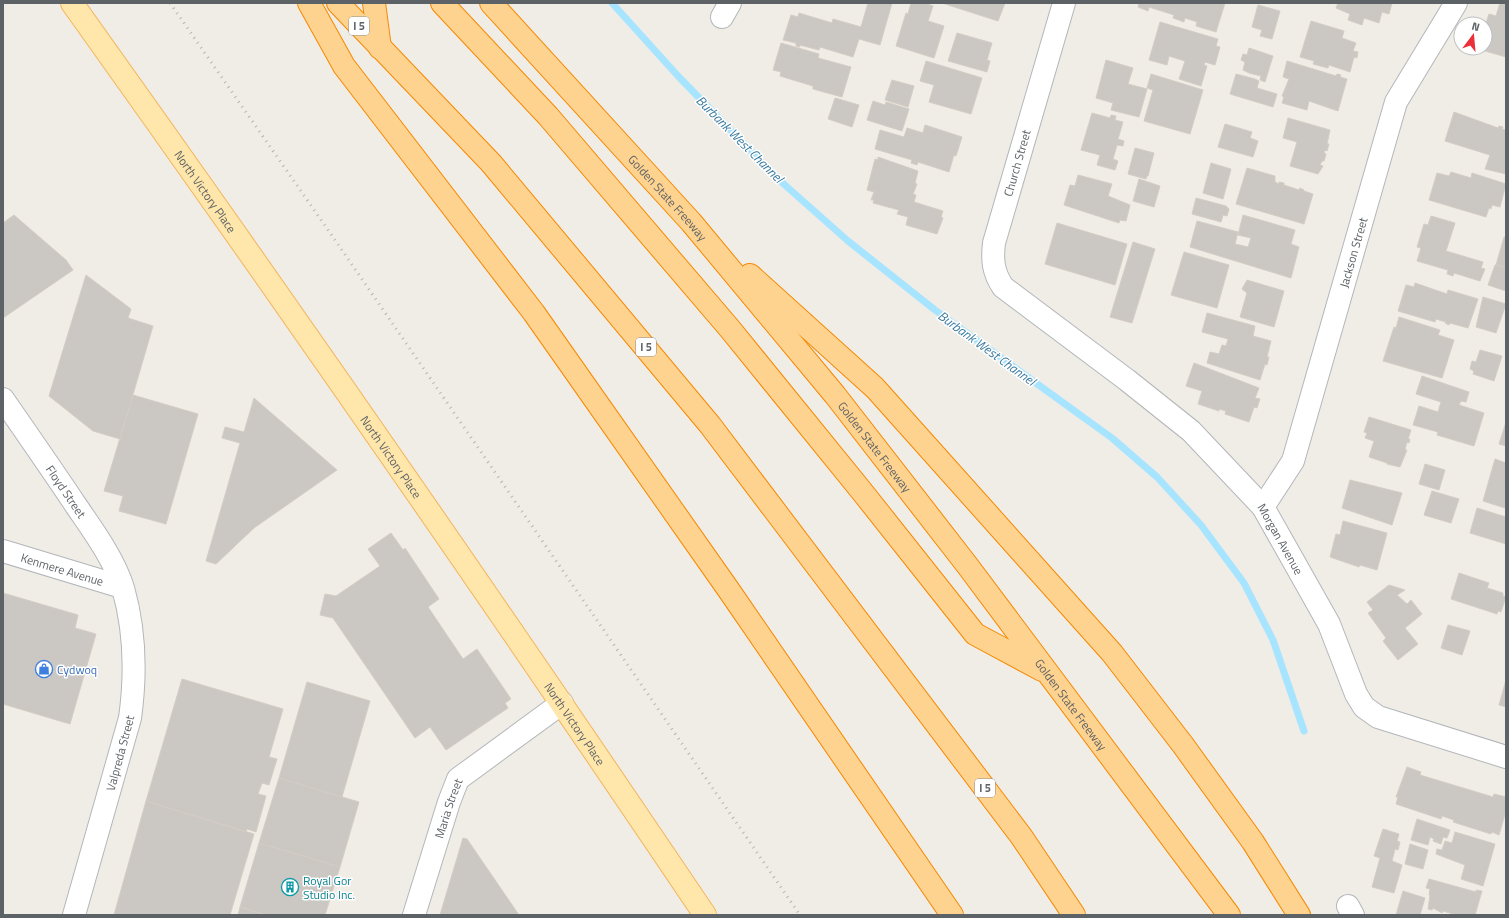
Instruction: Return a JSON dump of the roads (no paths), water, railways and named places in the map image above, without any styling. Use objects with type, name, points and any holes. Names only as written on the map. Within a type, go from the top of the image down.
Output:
[{"type":"highway","points":[[309,3],[344,66],[534,313],[728,589],[952,915]]},
{"type":"highway","name":"I 5","points":[[338,3],[491,163],[710,424],[1021,836],[1074,915]]},
{"type":"highway","points":[[374,3],[380,48]]},
{"type":"highway","points":[[442,3],[548,116],[730,329],[975,634],[1048,673]]},
{"type":"highway","name":"Golden State Freeway","points":[[490,3],[691,222],[834,395],[967,565],[1228,915]]},
{"type":"highway","points":[[691,222],[875,388],[1112,653],[1183,744],[1248,836],[1299,915]]},
{"type":"main road","name":"North Victory Place","points":[[72,3],[188,166],[562,703],[705,915]]},
{"type":"street","name":"Church Street","points":[[1033,309],[1003,287],[995,275],[993,254],[1064,3]]},
{"type":"street","name":"Jackson Street","points":[[1263,507],[1293,461],[1396,102],[1456,3]]},
{"type":"street","name":"Morgan Avenue","points":[[1033,309],[1127,380],[1191,431],[1263,507],[1329,624],[1356,694],[1364,707],[1378,717],[1506,757]]},
{"type":"street","name":"Floyd Street","points":[[3,399],[92,529],[122,587]]},
{"type":"street","name":"Kenmere Avenue","points":[[3,551],[122,587]]},
{"type":"street","name":"Valpreda Street","points":[[74,915],[130,718],[134,691],[134,664],[128,612],[122,587]]},
{"type":"street","name":"Maria Street","points":[[414,915],[449,802],[458,779],[562,703]]},
{"type":"waterway","name":"Burbank West Channel","points":[[612,3],[678,76],[777,178],[848,241],[935,310],[1112,438],[1157,477],[1201,525],[1244,583],[1273,640],[1304,731]]},
{"type":"railway","points":[[170,3],[800,915]]},
{"type":"place","name":"Cydwoq","points":[[44,669]]},
{"type":"place","name":"Royal Gor Studio Inc.","points":[[290,887]]}]
